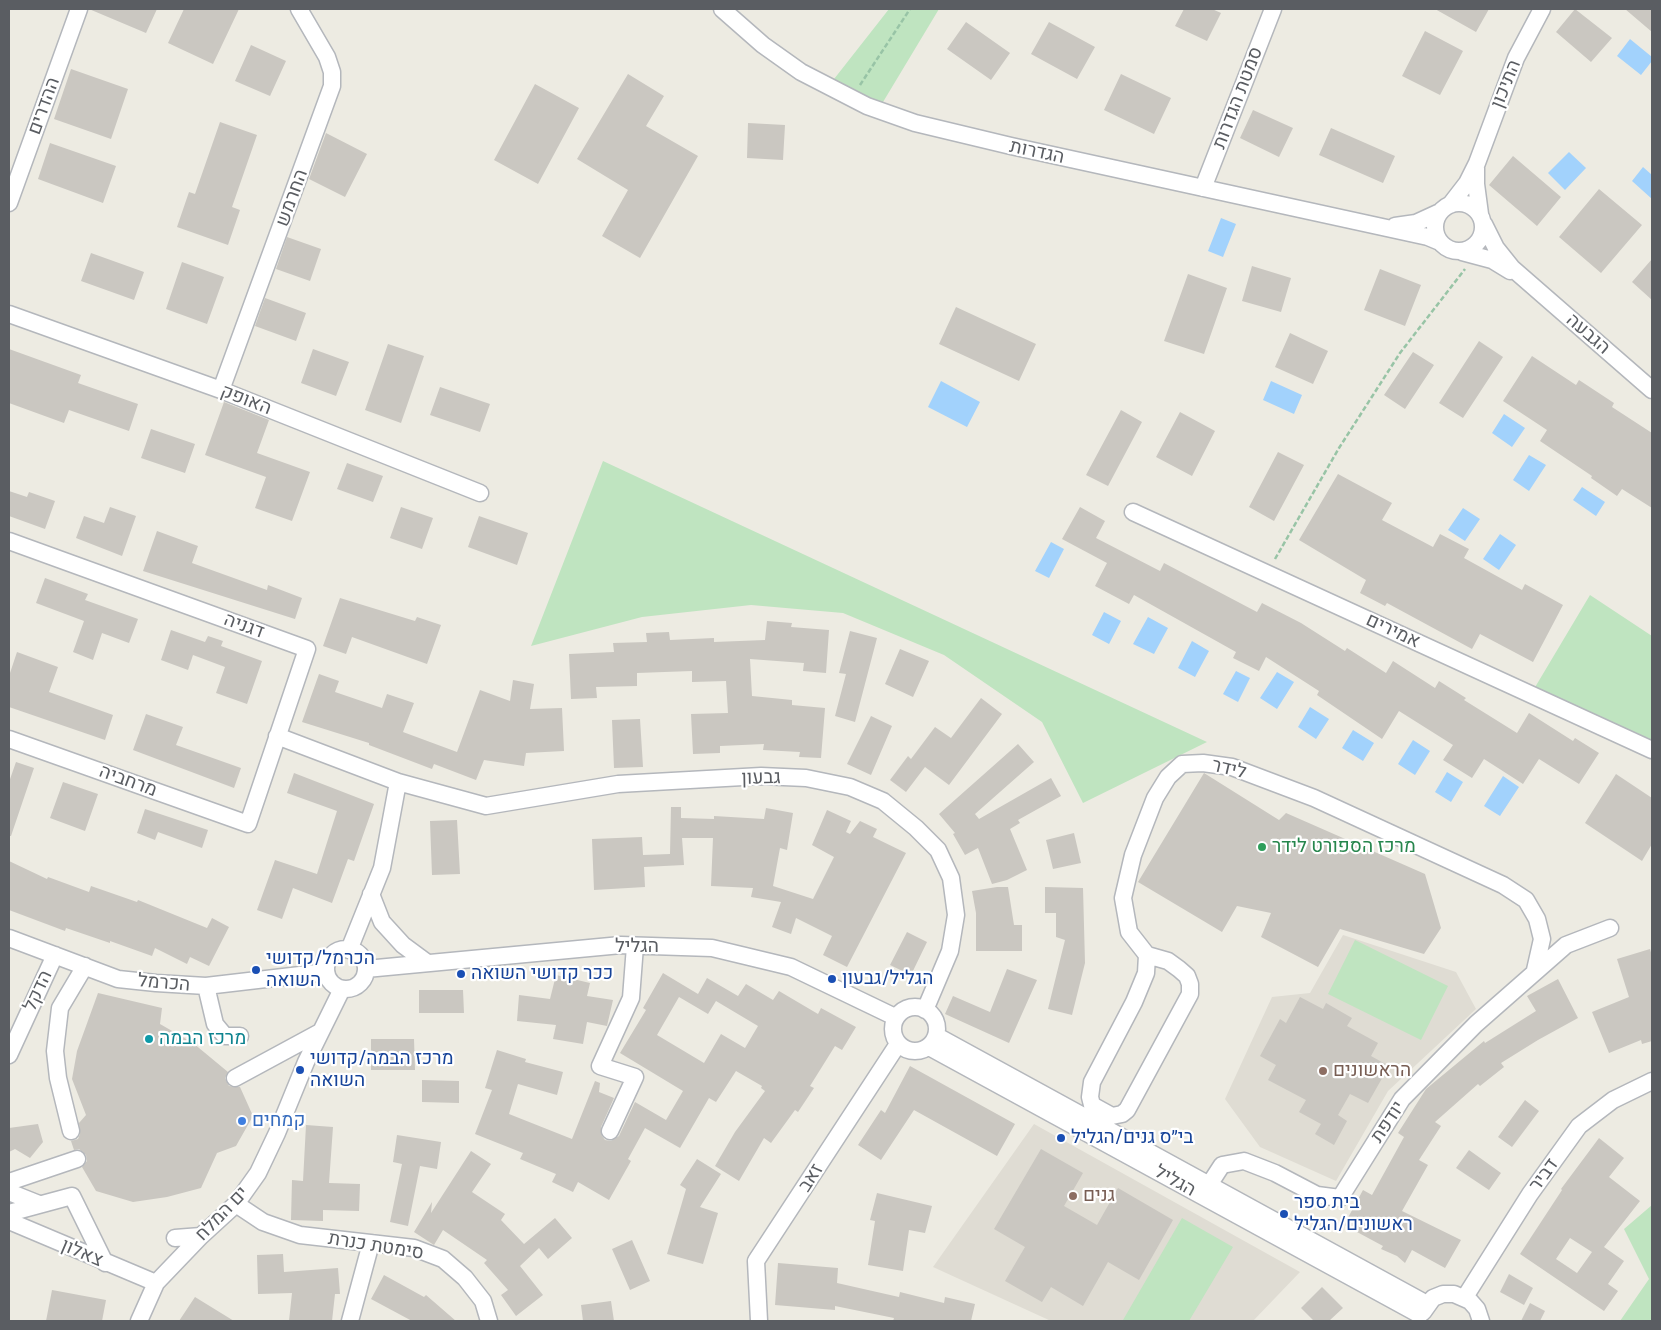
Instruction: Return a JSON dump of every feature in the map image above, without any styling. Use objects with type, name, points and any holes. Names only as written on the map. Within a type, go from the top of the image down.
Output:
[{"type":"street","name":"ההדרים","points":[[9,203],[80,9]]},
{"type":"street","name":"החרמש","points":[[221,390],[332,86],[332,72],[327,57],[299,9]]},
{"type":"street","name":"הגדרות","points":[[722,9],[763,45],[801,72],[852,99],[915,123],[1380,226],[1428,237],[1440,242]]},
{"type":"street","name":"סמטת הגדרות","points":[[1203,188],[1273,9]]},
{"type":"street","name":"התיכון","points":[[1477,163],[1516,58],[1542,9]]},
{"type":"street","points":[[1445,209],[1462,203],[1470,206],[1482,219],[1484,232],[1476,246],[1468,254],[1454,251],[1440,242],[1435,227],[1445,209],[1467,183],[1477,163]]},
{"type":"street","name":"הגבעה","points":[[1477,163],[1476,184],[1482,219],[1496,248],[1523,278],[1652,390]]},
{"type":"street","name":"הגדרות","points":[[1380,226],[1402,226],[1445,209]]},
{"type":"street","name":"הגבעה","points":[[1468,254],[1492,260],[1523,278]]},
{"type":"street","name":"האופק","points":[[9,314],[221,390],[480,493]]},
{"type":"street","name":"אמירים","points":[[1133,512],[1652,750]]},
{"type":"street","name":"דגניה","points":[[9,541],[306,649],[248,824]]},
{"type":"street","name":"גבעון","points":[[277,736],[398,782],[486,806],[618,784],[761,776],[814,780],[850,787],[883,801],[916,828],[938,850],[951,878],[956,915],[950,951],[925,1010]]},
{"type":"street","name":"מרחביה","points":[[9,739],[248,824]]},
{"type":"street","name":"לידר","points":[[1147,955],[1129,932],[1123,898],[1133,855],[1155,798],[1168,777],[1182,764],[1202,763],[1232,767],[1314,798],[1503,885],[1526,900],[1537,919],[1542,939],[1535,970]]},
{"type":"street","points":[[349,950],[382,868],[398,782]]},
{"type":"street","points":[[371,894],[382,922],[404,945],[426,962]]},
{"type":"street","name":"יודפת","points":[[1209,1185],[1222,1165],[1244,1161],[1275,1173],[1318,1196],[1340,1198],[1402,1098],[1476,1024],[1535,970],[1566,945],[1610,928]]},
{"type":"street","name":"הכרמל","points":[[9,938],[118,979],[206,986],[326,972]]},
{"type":"street","points":[[610,1131],[635,1077],[600,1066],[631,998],[635,946]]},
{"type":"street","name":"הגליל","points":[[366,969],[426,962],[635,946],[712,948],[791,967],[895,1017]]},
{"type":"street","points":[[349,950],[361,956],[366,969],[361,983],[356,987],[342,989],[333,984],[326,972],[330,957],[336,952],[349,950]]},
{"type":"street","name":"הדקל","points":[[9,1055],[54,955]]},
{"type":"street","points":[[1147,955],[1168,961],[1187,976],[1190,984],[1190,994],[1127,1110],[1122,1114],[1112,1116],[1090,1102],[1092,1082],[1134,1002],[1146,974],[1147,955]]},
{"type":"street","points":[[71,1131],[58,1078],[55,1051],[60,1008],[85,966]]},
{"type":"street","points":[[206,986],[215,1024],[225,1036],[240,1036]]},
{"type":"street","name":"ים המלח","points":[[139,1321],[156,1283],[201,1236],[236,1204],[258,1173],[320,1032],[342,989]]},
{"type":"street","points":[[912,1006],[925,1010],[930,1011],[938,1025],[933,1041],[912,1051],[898,1044],[893,1032],[895,1017],[904,1008],[912,1006]]},
{"type":"street","points":[[235,1078],[320,1032]]},
{"type":"street","name":"הגליל","points":[[933,1041],[1209,1185],[1422,1314]]},
{"type":"street","name":"הגליל","points":[[933,1041],[1422,1314]]},
{"type":"street","name":"זאב","points":[[759,1321],[756,1261],[898,1044]]},
{"type":"street","name":"דביר","points":[[1464,1297],[1530,1194],[1579,1126],[1613,1100],[1652,1081]]},
{"type":"street","points":[[9,1182],[77,1159]]},
{"type":"street","points":[[9,1192],[39,1204]]},
{"type":"street","points":[[9,1213],[72,1196],[105,1263]]},
{"type":"street","name":"סימטת כנרת","points":[[236,1204],[263,1222],[300,1235],[414,1248],[443,1259],[466,1278],[483,1301],[490,1321]]},
{"type":"street","name":"צאלון","points":[[9,1221],[156,1283]]},
{"type":"street","points":[[176,1238],[201,1236]]},
{"type":"street","points":[[350,1321],[371,1243]]},
{"type":"street","points":[[1422,1314],[1443,1294],[1454,1294],[1464,1297],[1477,1309],[1481,1321]]},
{"type":"path","points":[[852,99],[910,9]]},
{"type":"path","points":[[1267,573],[1339,448],[1400,353],[1468,254]]},
{"type":"shaded area","name":"הראשונים","points":[[1343,935],[1456,972],[1476,1009],[1388,1091],[1336,1181],[1260,1147],[1225,1099],[1272,997],[1310,993]]},
{"type":"shaded area","name":"גנים","points":[[1034,1124],[1300,1272],[1253,1321],[1051,1321],[933,1267]]},
{"type":"green space","points":[[889,9],[939,9],[880,107],[827,88]]},
{"type":"green space","points":[[603,461],[1207,742],[1083,803],[1042,722],[944,655],[843,613],[751,605],[642,617],[531,646]]},
{"type":"green space","points":[[1590,595],[1652,636],[1652,750],[1531,694]]},
{"type":"green space","points":[[1355,940],[1448,986],[1421,1040],[1328,994]]},
{"type":"green space","points":[[1652,1205],[1652,1321],[1620,1321],[1649,1279],[1624,1229]]},
{"type":"green space","points":[[1182,1218],[1233,1247],[1189,1321],[1123,1320]]},
{"type":"water","points":[[1630,39],[1652,57],[1652,61],[1641,75],[1617,56]]},
{"type":"water","points":[[1569,152],[1586,168],[1565,190],[1548,173]]},
{"type":"water","points":[[1643,167],[1652,175],[1652,199],[1632,181]]},
{"type":"water","points":[[1221,218],[1236,224],[1223,257],[1208,251]]},
{"type":"water","points":[[941,381],[980,402],[967,427],[928,407]]},
{"type":"water","points":[[1271,381],[1302,395],[1294,414],[1263,400]]},
{"type":"water","points":[[1504,414],[1525,428],[1512,447],[1492,433]]},
{"type":"water","points":[[1529,455],[1546,465],[1529,491],[1513,480]]},
{"type":"water","points":[[1582,487],[1605,502],[1596,516],[1573,500]]},
{"type":"water","points":[[1463,508],[1480,519],[1465,541],[1448,530]]},
{"type":"water","points":[[1500,534],[1516,545],[1499,570],[1483,559]]},
{"type":"water","points":[[1051,542],[1064,549],[1049,578],[1035,571]]},
{"type":"water","points":[[1104,612],[1121,621],[1109,644],[1092,635]]},
{"type":"water","points":[[1148,617],[1168,628],[1154,654],[1133,644]]},
{"type":"water","points":[[1192,641],[1209,651],[1195,677],[1178,668]]},
{"type":"water","points":[[1236,671],[1250,678],[1238,702],[1223,694]]},
{"type":"water","points":[[1277,672],[1294,682],[1277,709],[1260,698]]},
{"type":"water","points":[[1310,707],[1329,719],[1316,739],[1298,727]]},
{"type":"water","points":[[1353,730],[1374,743],[1363,761],[1342,748]]},
{"type":"water","points":[[1413,740],[1430,751],[1415,775],[1398,764]]},
{"type":"water","points":[[1447,772],[1463,782],[1451,802],[1435,792]]},
{"type":"water","points":[[1503,776],[1519,787],[1500,816],[1484,806]]},
{"type":"building","points":[[89,9],[157,9],[146,33]]},
{"type":"building","points":[[184,9],[239,9],[213,64],[168,43]]},
{"type":"building","points":[[1184,9],[1212,9],[1221,13],[1207,41],[1175,26]]},
{"type":"building","points":[[1435,9],[1489,9],[1476,32]]},
{"type":"building","points":[[1575,9],[1612,38],[1591,62],[1556,32]]},
{"type":"building","points":[[1625,9],[1652,9],[1652,32]]},
{"type":"building","points":[[966,22],[1010,53],[991,80],[947,49]]},
{"type":"building","points":[[1049,22],[1095,47],[1077,79],[1031,54]]},
{"type":"building","points":[[1425,31],[1463,51],[1440,95],[1402,76]]},
{"type":"building","points":[[251,45],[286,61],[270,96],[235,81]]},
{"type":"building","points":[[71,69],[128,89],[111,139],[54,119]]},
{"type":"building","points":[[628,74],[664,96],[646,126],[698,156],[640,258],[602,236],[628,190],[577,159]]},
{"type":"building","points":[[1121,74],[1171,98],[1154,134],[1104,110]]},
{"type":"building","points":[[535,84],[579,108],[538,184],[494,160]]},
{"type":"building","points":[[1253,110],[1293,128],[1279,157],[1240,138]]},
{"type":"building","points":[[220,122],[257,135],[232,207],[240,210],[228,245],[177,227],[189,192],[195,194]]},
{"type":"building","points":[[748,123],[785,125],[783,160],[747,158]]},
{"type":"building","points":[[1331,128],[1395,156],[1383,183],[1319,155]]},
{"type":"building","points":[[326,133],[367,154],[345,197],[309,179]]},
{"type":"building","points":[[50,143],[116,166],[103,203],[38,179]]},
{"type":"building","points":[[1513,156],[1561,197],[1537,226],[1489,185]]},
{"type":"building","points":[[1599,189],[1642,225],[1601,273],[1559,237]]},
{"type":"building","points":[[287,237],[321,249],[310,281],[276,269]]},
{"type":"building","points":[[91,253],[144,272],[134,300],[81,281]]},
{"type":"building","points":[[1652,259],[1652,300],[1632,282]]},
{"type":"building","points":[[182,262],[224,277],[207,324],[166,309]]},
{"type":"building","points":[[1252,266],[1291,278],[1281,312],[1242,301]]},
{"type":"building","points":[[1380,269],[1421,285],[1405,326],[1364,310]]},
{"type":"building","points":[[1188,274],[1227,288],[1204,354],[1164,341]]},
{"type":"building","points":[[265,298],[306,313],[296,341],[255,326]]},
{"type":"building","points":[[956,307],[1036,344],[1019,381],[939,344]]},
{"type":"building","points":[[1290,333],[1328,351],[1313,384],[1275,367]]},
{"type":"building","points":[[1479,341],[1503,357],[1463,418],[1439,403]]},
{"type":"building","points":[[388,344],[424,356],[401,423],[365,410]]},
{"type":"building","points":[[9,349],[81,375],[78,383],[138,404],[129,431],[69,410],[64,423],[9,403]]},
{"type":"building","points":[[313,349],[349,362],[336,396],[301,383]]},
{"type":"building","points":[[1413,352],[1434,365],[1405,409],[1384,395]]},
{"type":"building","points":[[1532,356],[1576,385],[1579,380],[1614,403],[1612,407],[1652,433],[1652,508],[1622,489],[1617,496],[1591,478],[1592,476],[1540,441],[1547,430],[1503,401]]},
{"type":"building","points":[[440,387],[490,404],[480,432],[430,415]]},
{"type":"building","points":[[224,402],[269,420],[257,453],[310,472],[292,521],[255,508],[266,477],[205,455]]},
{"type":"building","points":[[1121,410],[1142,422],[1108,486],[1086,475]]},
{"type":"building","points":[[1180,412],[1215,431],[1192,476],[1156,457]]},
{"type":"building","points":[[151,429],[195,444],[185,473],[141,458]]},
{"type":"building","points":[[1278,452],[1304,465],[1274,521],[1249,507]]},
{"type":"building","points":[[347,463],[383,476],[373,502],[337,489]]},
{"type":"building","points":[[1338,474],[1392,503],[1382,520],[1433,547],[1440,534],[1469,549],[1464,558],[1522,590],[1525,584],[1563,605],[1533,662],[1480,634],[1472,649],[1387,603],[1385,606],[1360,593],[1366,580],[1299,540]]},
{"type":"building","points":[[9,491],[27,497],[29,492],[55,501],[45,529],[9,516]]},
{"type":"building","points":[[110,507],[136,516],[122,556],[76,538],[84,516],[104,523]]},
{"type":"building","points":[[401,507],[433,518],[422,549],[390,538]]},
{"type":"building","points":[[1080,507],[1105,521],[1096,538],[1160,571],[1164,563],[1257,612],[1262,603],[1301,623],[1345,651],[1347,648],[1386,673],[1393,661],[1435,688],[1439,681],[1466,698],[1464,700],[1517,733],[1529,713],[1573,741],[1575,738],[1599,753],[1579,784],[1539,759],[1523,784],[1484,759],[1472,778],[1443,760],[1453,745],[1399,711],[1382,739],[1317,695],[1319,691],[1266,657],[1259,671],[1233,658],[1236,652],[1134,595],[1129,604],[1095,586],[1107,563],[1062,539]]},
{"type":"building","points":[[479,516],[528,533],[517,565],[468,547]]},
{"type":"building","points":[[157,531],[198,546],[192,563],[267,590],[268,585],[302,598],[295,619],[143,571]]},
{"type":"building","points":[[45,578],[88,594],[85,600],[138,619],[129,643],[102,633],[93,660],[73,652],[84,621],[36,603]]},
{"type":"building","points":[[340,598],[415,621],[417,617],[441,625],[427,664],[352,637],[346,654],[323,646]]},
{"type":"building","points":[[767,621],[792,623],[791,627],[829,630],[826,673],[803,671],[804,663],[750,659],[752,696],[792,700],[792,705],[825,708],[821,758],[799,757],[800,752],[763,750],[764,744],[720,746],[720,753],[693,754],[691,714],[728,713],[726,681],[692,682],[692,671],[637,673],[637,686],[596,687],[597,698],[571,699],[569,654],[614,652],[613,643],[647,642],[646,633],[669,632],[670,640],[714,638],[714,642],[765,640]]},
{"type":"building","points":[[171,630],[205,642],[208,636],[223,641],[221,646],[262,661],[247,704],[216,693],[225,667],[193,655],[188,670],[161,660]]},
{"type":"building","points":[[850,631],[877,638],[855,722],[835,716],[846,674],[839,673]]},
{"type":"building","points":[[900,649],[929,661],[913,697],[885,684]]},
{"type":"building","points":[[17,652],[58,667],[49,692],[113,715],[105,740],[9,707],[9,676]]},
{"type":"building","points":[[319,674],[339,681],[335,692],[382,708],[387,694],[414,703],[403,732],[457,752],[480,690],[510,701],[513,680],[534,684],[530,709],[562,708],[564,751],[526,753],[524,766],[484,760],[476,780],[434,764],[432,769],[369,745],[369,743],[302,722]]},
{"type":"building","points":[[981,698],[1002,714],[949,785],[925,767],[906,792],[890,780],[908,756],[911,759],[935,727],[951,738]]},
{"type":"building","points":[[146,714],[183,727],[176,745],[241,768],[234,788],[133,750]]},
{"type":"building","points":[[871,716],[892,726],[871,775],[847,764]]},
{"type":"building","points":[[640,719],[643,767],[614,768],[612,720]]},
{"type":"building","points":[[1018,744],[1034,762],[975,814],[979,819],[1051,778],[1061,796],[1018,820],[1020,823],[1010,829],[1027,870],[1007,880],[992,884],[978,848],[965,855],[953,834],[955,833],[939,814]]},
{"type":"building","points":[[16,762],[34,768],[11,836],[9,836],[9,782]]},
{"type":"building","points":[[294,773],[374,804],[354,861],[348,859],[332,903],[293,888],[282,919],[257,910],[275,860],[317,874],[337,811],[287,793]]},
{"type":"building","name":"מרכז הספורט לידר","points":[[1204,773],[1279,820],[1286,813],[1425,874],[1441,928],[1424,954],[1340,929],[1318,967],[1261,937],[1271,913],[1237,906],[1222,932],[1138,882]]},
{"type":"building","points":[[1616,774],[1652,798],[1652,844],[1642,861],[1585,823]]},
{"type":"building","points":[[63,782],[98,794],[85,831],[50,818]]},
{"type":"building","points":[[671,807],[681,807],[681,818],[714,819],[714,816],[764,819],[766,808],[793,813],[787,850],[780,848],[773,886],[813,899],[834,857],[812,845],[827,810],[851,821],[846,832],[850,834],[860,821],[877,829],[873,837],[906,853],[847,967],[823,955],[832,936],[796,918],[791,934],[772,927],[781,902],[751,897],[753,888],[711,886],[713,838],[682,838],[684,865],[644,867],[645,887],[594,890],[592,839],[642,837],[643,855],[670,854]]},
{"type":"building","points":[[145,809],[208,830],[202,848],[158,832],[155,840],[137,833]]},
{"type":"building","points":[[457,820],[460,874],[432,875],[430,821]]},
{"type":"building","points":[[1074,833],[1081,863],[1053,869],[1046,840]]},
{"type":"building","points":[[9,861],[47,879],[48,877],[89,892],[91,886],[137,902],[138,900],[207,928],[212,918],[229,927],[209,966],[190,957],[187,964],[155,948],[152,956],[66,928],[65,931],[9,910]]},
{"type":"building","points":[[1008,887],[1014,925],[1022,925],[1022,951],[976,951],[976,913],[972,891]]},
{"type":"building","points":[[1045,887],[1083,888],[1085,963],[1072,1015],[1048,1009],[1065,940],[1056,937],[1056,913],[1045,913]]},
{"type":"building","points":[[907,932],[927,942],[911,975],[890,965]]},
{"type":"building","points":[[1650,949],[1652,956],[1652,1041],[1642,1044],[1641,1040],[1609,1053],[1592,1012],[1629,997],[1617,959]]},
{"type":"building","points":[[1007,969],[1037,980],[1009,1043],[945,1014],[953,996],[990,1012]]},
{"type":"building","points":[[663,973],[698,994],[707,978],[738,996],[746,984],[773,1000],[779,991],[818,1014],[821,1008],[856,1027],[842,1050],[835,1046],[810,1086],[814,1088],[798,1112],[795,1110],[771,1143],[764,1138],[739,1181],[715,1166],[735,1132],[765,1091],[761,1088],[762,1086],[736,1071],[716,1102],[709,1098],[680,1148],[645,1128],[628,1159],[631,1161],[609,1200],[578,1182],[573,1192],[552,1182],[556,1174],[520,1159],[523,1153],[475,1134],[492,1090],[485,1088],[497,1050],[526,1059],[525,1062],[563,1072],[557,1095],[518,1084],[509,1114],[572,1139],[595,1081],[600,1083],[599,1092],[614,1098],[601,1127],[602,1136],[605,1140],[611,1141],[619,1136],[635,1102],[666,1120],[683,1091],[620,1053],[646,1010],[643,1008]],"holes":[[[679,997],[708,1014],[716,1001],[758,1026],[745,1048],[721,1034],[704,1063],[657,1035]]]},
{"type":"building","points":[[556,975],[590,983],[587,996],[613,1000],[607,1026],[587,1022],[583,1044],[553,1039],[556,1025],[517,1021],[519,995],[550,999]]},
{"type":"building","points":[[1558,979],[1578,1018],[1501,1063],[1504,1067],[1480,1086],[1478,1084],[1435,1122],[1441,1126],[1419,1160],[1428,1165],[1402,1211],[1461,1240],[1445,1268],[1412,1250],[1405,1263],[1397,1256],[1381,1249],[1383,1246],[1344,1225],[1363,1190],[1372,1195],[1404,1137],[1398,1133],[1426,1089],[1484,1041],[1485,1043],[1536,1011],[1527,996]]},
{"type":"building","points":[[419,990],[463,990],[464,1013],[419,1013]]},
{"type":"building","points":[[98,993],[162,1008],[160,1024],[193,1043],[228,1072],[225,1078],[229,1086],[240,1087],[253,1116],[236,1146],[217,1153],[201,1188],[167,1197],[133,1202],[96,1191],[82,1167],[87,1161],[86,1155],[79,1149],[74,1150],[71,1141],[78,1139],[80,1134],[79,1123],[86,1115],[72,1079],[77,1051]]},
{"type":"building","points":[[1300,997],[1323,1009],[1326,1003],[1352,1018],[1347,1026],[1378,1043],[1371,1056],[1389,1066],[1368,1103],[1350,1094],[1338,1115],[1347,1121],[1334,1145],[1315,1134],[1321,1124],[1299,1112],[1306,1100],[1268,1080],[1276,1065],[1260,1056],[1280,1019],[1286,1023]]},
{"type":"building","points":[[371,1039],[414,1039],[415,1070],[371,1070]]},
{"type":"building","points":[[910,1066],[1015,1124],[997,1156],[914,1110],[881,1160],[858,1145],[881,1110],[885,1113]]},
{"type":"building","points":[[422,1080],[459,1081],[459,1103],[422,1102]]},
{"type":"building","points":[[1525,1100],[1539,1111],[1512,1147],[1498,1137]]},
{"type":"building","points":[[38,1124],[43,1142],[30,1158],[15,1149],[9,1152],[9,1128]]},
{"type":"building","points":[[306,1125],[333,1127],[329,1183],[360,1184],[359,1211],[323,1210],[323,1221],[291,1220],[292,1180],[303,1181]]},
{"type":"building","points":[[397,1135],[441,1142],[437,1169],[420,1166],[408,1226],[390,1222],[402,1164],[393,1162]]},
{"type":"building","points":[[1599,1138],[1624,1158],[1609,1177],[1640,1201],[1604,1247],[1624,1261],[1608,1284],[1618,1291],[1604,1311],[1520,1254],[1561,1189]],"holes":[[[1570,1238],[1592,1252],[1577,1273],[1556,1259]]]},
{"type":"building","points":[[1041,1149],[1083,1173],[1064,1206],[1097,1225],[1118,1188],[1173,1220],[1139,1280],[1108,1262],[1083,1306],[1051,1287],[1042,1302],[1005,1281],[1025,1247],[994,1229]]},
{"type":"building","points":[[1469,1150],[1501,1173],[1489,1190],[1456,1168]]},
{"type":"building","points":[[471,1151],[491,1164],[472,1192],[505,1214],[501,1220],[524,1244],[555,1218],[572,1238],[548,1259],[539,1248],[520,1266],[543,1295],[516,1316],[501,1295],[508,1290],[484,1263],[487,1260],[443,1230],[434,1245],[414,1232],[432,1202],[431,1213]]},
{"type":"building","points":[[697,1159],[721,1174],[700,1207],[718,1213],[703,1264],[667,1254],[686,1189],[680,1185]]},
{"type":"building","points":[[877,1193],[932,1206],[925,1233],[909,1230],[903,1271],[868,1265],[875,1221],[870,1220]]},
{"type":"building","points":[[632,1240],[650,1281],[630,1290],[612,1249]]},
{"type":"building","points":[[283,1254],[284,1272],[338,1268],[340,1294],[335,1294],[332,1321],[289,1321],[292,1293],[258,1294],[257,1255]]},
{"type":"building","points":[[778,1263],[838,1268],[837,1283],[899,1297],[900,1292],[944,1303],[945,1297],[975,1304],[971,1321],[893,1321],[894,1318],[835,1306],[835,1310],[775,1305]]},
{"type":"building","points":[[1509,1274],[1533,1288],[1524,1305],[1500,1292]]},
{"type":"building","points":[[384,1275],[424,1297],[426,1295],[456,1321],[412,1321],[371,1299]]},
{"type":"building","points":[[1322,1287],[1343,1308],[1329,1321],[1314,1321],[1301,1308]]},
{"type":"building","points":[[52,1290],[106,1300],[102,1321],[46,1321]]},
{"type":"building","points":[[195,1297],[234,1321],[179,1321]]},
{"type":"building","points":[[611,1301],[614,1321],[583,1321],[581,1305]]},
{"type":"building","points":[[1530,1303],[1545,1311],[1540,1321],[1521,1321]]},
{"type":"place","name":"מרכז הספורט לידר","points":[[1262,847]]},
{"type":"place","name":"הכרמל/קדושי השואה","points":[[256,970]]},
{"type":"place","name":"ככר קדושי השואה","points":[[461,974]]},
{"type":"place","name":"הגליל/גבעון","points":[[832,979]]},
{"type":"place","name":"מרכז הבמה","points":[[149,1039]]},
{"type":"place","name":"מרכז הבמה/קדושי השואה","points":[[300,1070]]},
{"type":"place","name":"הראשונים","points":[[1323,1071]]},
{"type":"place","name":"קמחים","points":[[242,1121]]},
{"type":"place","name":"בי״ס גנים/הגליל","points":[[1061,1138]]},
{"type":"place","name":"גנים","points":[[1073,1196]]},
{"type":"place","name":"בית ספר ראשונים/הגליל","points":[[1284,1214]]}]
